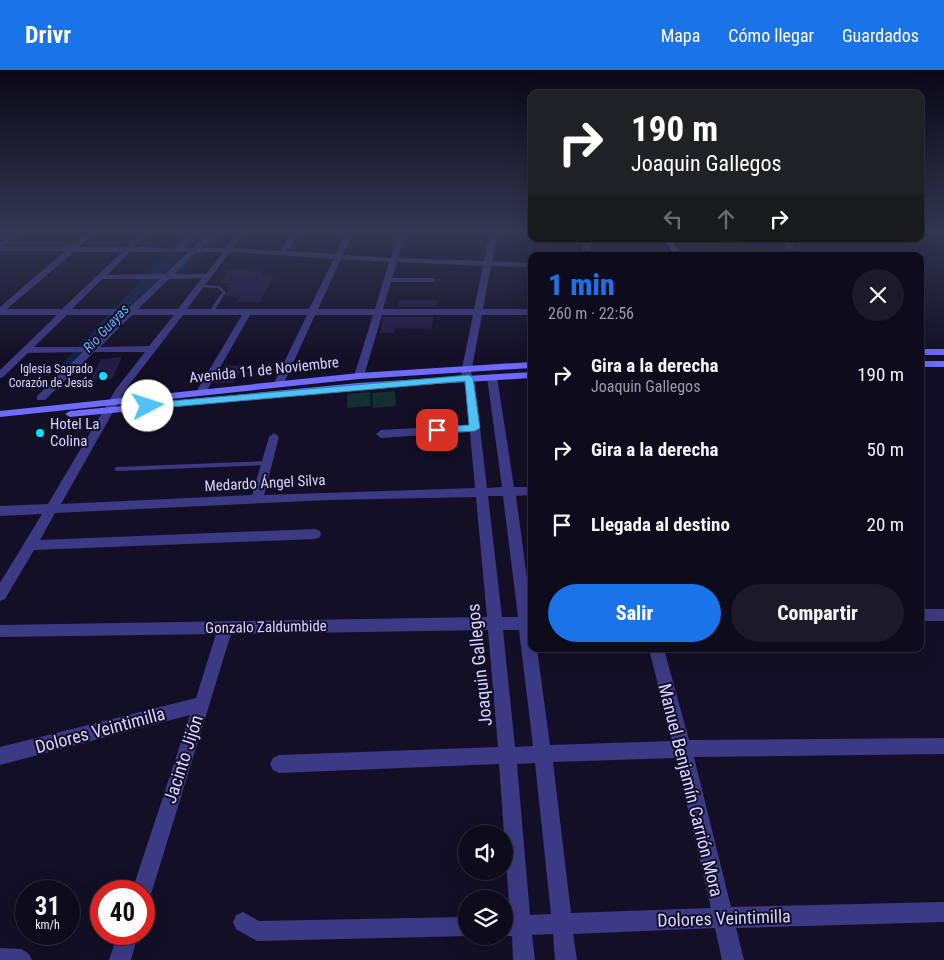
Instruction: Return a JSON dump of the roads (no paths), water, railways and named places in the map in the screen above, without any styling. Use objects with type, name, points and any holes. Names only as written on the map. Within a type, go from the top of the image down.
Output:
[{"type":"street","points":[[0,312],[44,274]]},
{"type":"street","points":[[0,375],[104,274]]},
{"type":"street","points":[[41,398],[169,274]]},
{"type":"street","points":[[0,596],[121,389],[210,274]]},
{"type":"street","points":[[279,383],[330,274]]},
{"type":"street","points":[[359,376],[376,313],[389,274]]},
{"type":"street","name":"Joaquin Gallegos","points":[[485,274],[469,372],[508,756],[511,890]]},
{"type":"street","points":[[100,277],[208,276]]},
{"type":"street","points":[[388,280],[432,280]]},
{"type":"street","points":[[0,312],[528,312]]},
{"type":"street","points":[[201,392],[247,313]]},
{"type":"street","points":[[26,350],[152,349]]},
{"type":"street","points":[[924,352],[944,352]]},
{"type":"street","points":[[924,364],[944,364]]},
{"type":"street","name":"Avenida 11 de Noviembre","points":[[0,414],[528,365]]},
{"type":"street","name":"Avenida 11 de Noviembre","points":[[0,422],[201,392],[279,383],[359,376],[469,372],[492,377],[528,375]]},
{"type":"street","points":[[492,377],[528,623]]},
{"type":"street","points":[[381,434],[475,428]]},
{"type":"street","points":[[257,499],[274,437]]},
{"type":"street","name":"Medardo Ángel Silva","points":[[0,511],[257,499],[528,491]]},
{"type":"street","points":[[29,545],[315,534]]},
{"type":"street","points":[[924,615],[944,615]]},
{"type":"street","name":"Gonzalo Zaldumbide","points":[[0,631],[528,623]]},
{"type":"street","name":"Jacinto Jijón","points":[[145,880],[226,627]]},
{"type":"street","points":[[531,652],[566,960]]},
{"type":"street","name":"Manuel Benjamín Carrión Mora","points":[[657,652],[683,749],[733,960]]},
{"type":"street","name":"Dolores Veintimilla","points":[[0,756],[201,704]]},
{"type":"street","points":[[279,764],[683,749],[944,746]]},
{"type":"street","name":"Dolores Veintimilla","points":[[513,926],[944,912]]},
{"type":"street","points":[[243,922],[257,931],[458,927]]},
{"type":"street","name":"Joaquin Gallegos","points":[[513,929],[524,960]]},
{"type":"street","points":[[120,960],[125,945]]},
{"type":"street","points":[[0,960],[21,960]]},
{"type":"lane","points":[[201,286],[218,287],[224,292],[211,312]]},
{"type":"lane","points":[[117,468],[267,463]]},
{"type":"waterway","name":"Rio Guayas","points":[[66,371],[156,274]]},
{"type":"place","name":"Iglesia Sagrado Corazón de Jesús","points":[[103,376]]},
{"type":"place","name":"Hotel La Colina","points":[[40,433]]}]
